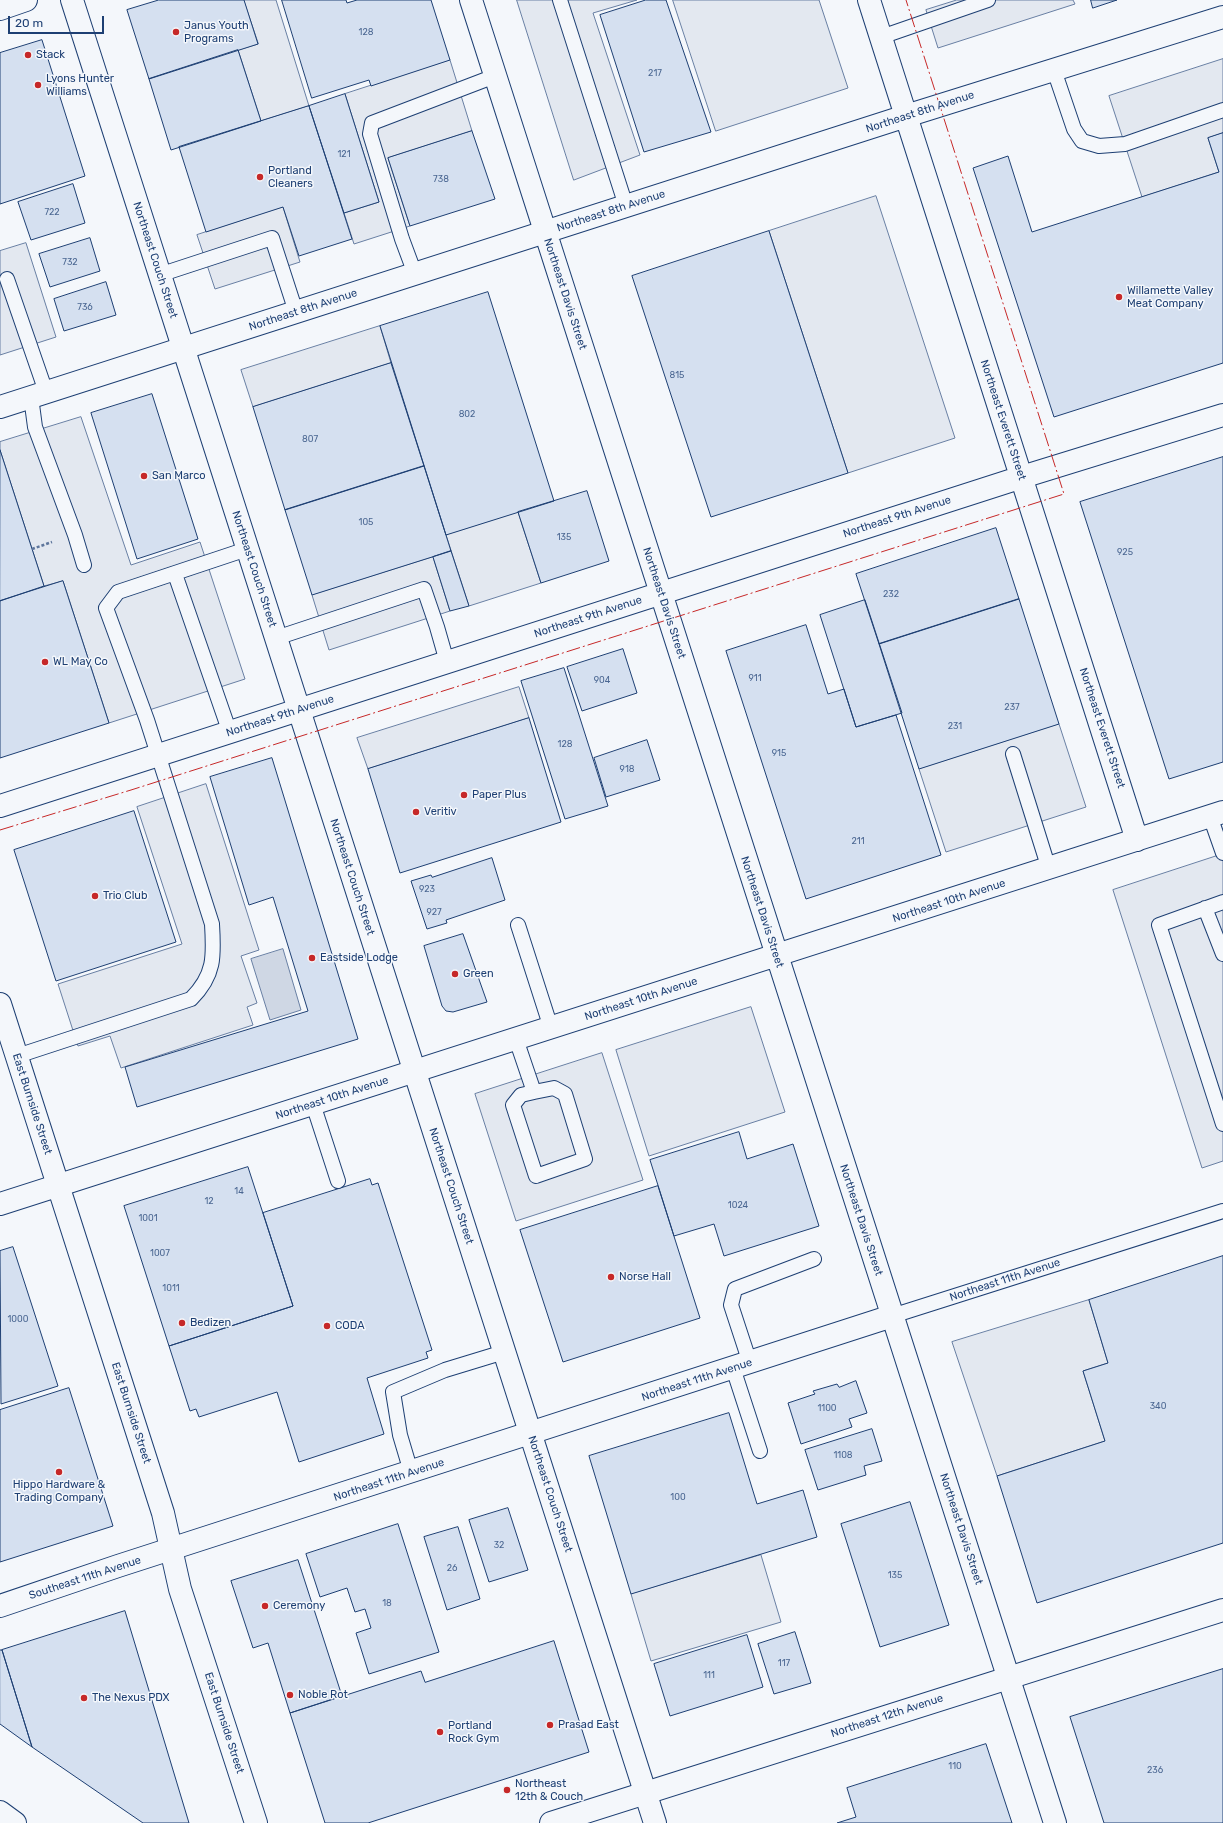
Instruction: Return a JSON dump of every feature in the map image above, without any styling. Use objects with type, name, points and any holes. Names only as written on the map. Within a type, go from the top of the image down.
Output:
[{"type":"street","points":[[0,9],[26,0]]},
{"type":"street","name":"Northeast Couch Street","points":[[72,0],[655,1823]]},
{"type":"street","name":"Northeast Davis Street","points":[[471,0],[1055,1823]]},
{"type":"street","name":"Northeast Everett Street","points":[[869,0],[1137,840]]},
{"type":"street","name":"Northeast 8th Avenue","points":[[0,407],[906,116],[1223,17]]},
{"type":"street","name":"Northeast 9th Avenue","points":[[0,806],[1022,477],[1223,415]]},
{"type":"street","name":"Northeast 10th Avenue","points":[[0,1204],[1217,814]]},
{"type":"street","name":"East Burnside Street","points":[[0,1004],[4,1029],[17,1056],[163,1512],[180,1589],[256,1823]]},
{"type":"street","name":"Northeast 11th Avenue","points":[[171,1550],[742,1366],[892,1316]]},
{"type":"street","name":"Southeast 11th Avenue","points":[[0,1606],[171,1550]]},
{"type":"street","name":"Northeast 12th Avenue","points":[[551,1823],[1223,1610]]},
{"type":"street","points":[[0,1812],[15,1823]]},
{"type":"lane","points":[[560,0],[626,206]]},
{"type":"lane","points":[[881,37],[988,0]]},
{"type":"lane","points":[[1054,70],[1074,129],[1082,141],[1099,146],[1124,144],[1223,110]]},
{"type":"lane","points":[[415,274],[402,239],[370,134],[372,123],[495,76]]},
{"type":"lane","points":[[159,274],[272,238],[296,312]]},
{"type":"lane","points":[[7,279],[38,395],[35,427],[75,535],[84,565]]},
{"type":"lane","points":[[17,1056],[191,999],[203,987],[209,973],[213,955],[212,924],[147,720],[106,608],[118,592],[247,549]]},
{"type":"lane","points":[[175,574],[230,733]]},
{"type":"lane","points":[[276,638],[424,589],[438,627],[447,662]]},
{"type":"lane","points":[[1013,754],[1049,869]]},
{"type":"lane","points":[[1217,814],[1223,853]]},
{"type":"lane","points":[[1223,902],[1159,925],[1223,1124]]},
{"type":"lane","points":[[1205,908],[1223,954]]},
{"type":"lane","points":[[518,925],[552,1028]]},
{"type":"lane","points":[[516,1039],[534,1092]]},
{"type":"lane","points":[[554,1088],[565,1094],[585,1159],[536,1176],[513,1106],[521,1095],[534,1092],[554,1088]]},
{"type":"lane","points":[[314,1104],[338,1181]]},
{"type":"lane","name":"Northeast 11th Avenue","points":[[892,1316],[1223,1211]]},
{"type":"lane","points":[[760,1451],[731,1305],[735,1289],[814,1260]]},
{"type":"lane","points":[[411,1472],[400,1436],[393,1392],[445,1370],[504,1352]]},
{"type":"shaded area","points":[[244,0],[276,0],[309,106],[261,121],[238,50],[258,44]]},
{"type":"shaded area","points":[[517,0],[637,0],[593,13],[640,155],[574,180]]},
{"type":"shaded area","points":[[673,0],[819,0],[848,88],[716,131]]},
{"type":"shaded area","points":[[957,0],[1073,0],[1075,4],[938,48],[926,10]]},
{"type":"shaded area","points":[[1223,59],[1223,133],[1208,138],[1219,172],[1142,197],[1109,96]]},
{"type":"shaded area","points":[[450,60],[472,131],[388,158],[410,226],[354,244],[344,213],[379,202],[345,94]]},
{"type":"shaded area","points":[[876,196],[955,438],[848,473],[769,231]]},
{"type":"shaded area","points":[[283,207],[300,262],[215,289],[197,235]]},
{"type":"shaded area","points":[[26,243],[56,337],[0,355],[0,251]]},
{"type":"shaded area","points":[[380,326],[391,363],[253,407],[241,370]]},
{"type":"shaded area","points":[[81,417],[131,565],[200,542],[245,679],[109,723],[63,581],[44,586],[0,450],[0,442]]},
{"type":"shaded area","points":[[518,512],[541,583],[469,606],[446,535]]},
{"type":"shaded area","points":[[433,557],[450,611],[329,650],[312,595]]},
{"type":"shaded area","points":[[519,687],[529,718],[368,769],[357,738]]},
{"type":"shaded area","points":[[1059,724],[1086,807],[946,852],[919,769]]},
{"type":"shaded area","points":[[206,784],[259,950],[241,956],[257,1003],[247,1007],[253,1025],[121,1068],[110,1036],[78,1046],[58,984],[182,944],[137,807]]},
{"type":"shaded area","points":[[1223,854],[1223,1161],[1202,1168],[1113,890]]},
{"type":"shaded area","points":[[283,949],[301,1010],[270,1020],[251,959]]},
{"type":"shaded area","points":[[751,1007],[785,1112],[649,1156],[616,1050]]},
{"type":"shaded area","points":[[602,1053],[643,1180],[516,1221],[475,1094]]},
{"type":"shaded area","points":[[1089,1300],[1108,1363],[1083,1371],[1105,1441],[997,1476],[952,1342]]},
{"type":"shaded area","points":[[761,1555],[781,1622],[651,1661],[631,1594]]},
{"type":"building","points":[[159,0],[244,0],[258,44],[149,79],[127,10]]},
{"type":"building","points":[[282,0],[346,0],[347,3],[357,0],[431,0],[450,60],[371,86],[369,80],[312,98]]},
{"type":"building","points":[[646,0],[666,0],[711,132],[644,152],[600,15]]},
{"type":"building","points":[[1091,0],[1117,0],[1093,8]]},
{"type":"building","points":[[42,40],[85,176],[0,204],[0,53]]},
{"type":"building","points":[[238,50],[261,121],[171,150],[149,79]]},
{"type":"building","points":[[345,94],[379,202],[344,213],[309,106]]},
{"type":"building","name":"Portland Cleaners","points":[[309,106],[352,239],[299,256],[283,207],[206,232],[179,147]]},
{"type":"building","points":[[472,131],[495,199],[410,226],[388,158]]},
{"type":"building","name":"Willamette Valley Meat Company","points":[[1223,133],[1223,363],[1054,417],[973,168],[1008,156],[1032,232],[1219,172],[1208,138]]},
{"type":"building","points":[[73,184],[85,223],[31,240],[18,202]]},
{"type":"building","points":[[769,231],[848,473],[711,517],[632,276]]},
{"type":"building","points":[[90,238],[100,271],[50,287],[39,254]]},
{"type":"building","points":[[106,282],[116,315],[64,331],[54,299]]},
{"type":"building","points":[[488,292],[554,501],[446,535],[380,326]]},
{"type":"building","points":[[391,363],[424,466],[285,510],[253,407]]},
{"type":"building","name":"San Marco","points":[[152,394],[198,539],[137,559],[91,413]]},
{"type":"building","points":[[0,450],[44,586],[0,601]]},
{"type":"building","points":[[1223,457],[1223,762],[1169,779],[1080,502]]},
{"type":"building","points":[[424,466],[451,551],[312,595],[285,510]]},
{"type":"building","points":[[587,491],[609,561],[541,583],[518,512]]},
{"type":"building","points":[[996,528],[1019,599],[879,644],[856,574]]},
{"type":"building","points":[[451,551],[469,606],[450,611],[433,557]]},
{"type":"building","name":"WL May Co","points":[[63,581],[109,723],[0,758],[0,601]]},
{"type":"building","points":[[1019,599],[1059,724],[919,769],[879,644]]},
{"type":"building","points":[[865,600],[902,713],[856,727],[820,615]]},
{"type":"building","points":[[806,625],[828,694],[844,689],[856,727],[896,715],[941,855],[806,899],[726,651]]},
{"type":"building","points":[[623,649],[637,693],[582,711],[567,667]]},
{"type":"building","points":[[564,668],[608,806],[565,819],[521,681]]},
{"type":"building","name":"Paper Plus","points":[[529,718],[561,822],[400,873],[368,769]]},
{"type":"building","points":[[647,740],[660,780],[606,797],[594,758]]},
{"type":"building","name":"Eastside Lodge","points":[[272,758],[358,1039],[137,1107],[125,1067],[308,1011],[273,897],[249,905],[210,777]]},
{"type":"building","name":"Trio Club","points":[[134,811],[176,942],[56,981],[14,850]]},
{"type":"building","points":[[492,858],[505,900],[446,920],[447,923],[427,929],[411,881],[431,875],[432,877]]},
{"type":"building","name":"Green","points":[[463,934],[487,1002],[453,1012],[446,1011],[442,1006],[424,946]]},
{"type":"building","points":[[739,1132],[747,1159],[793,1144],[819,1226],[724,1256],[714,1224],[674,1236],[650,1160]]},
{"type":"building","points":[[248,1167],[293,1306],[169,1346],[124,1206]]},
{"type":"building","name":"CODA","points":[[370,1179],[372,1185],[378,1183],[432,1350],[426,1352],[428,1358],[367,1378],[384,1434],[299,1462],[277,1392],[199,1417],[196,1409],[190,1411],[169,1346],[293,1306],[263,1213]]},
{"type":"building","name":"Norse Hall","points":[[658,1186],[700,1318],[563,1362],[520,1230]]},
{"type":"building","points":[[13,1247],[58,1386],[1,1404],[0,1251]]},
{"type":"building","points":[[1223,1256],[1223,1543],[1037,1603],[997,1476],[1105,1441],[1083,1371],[1108,1363],[1089,1300]]},
{"type":"building","points":[[856,1381],[867,1413],[849,1419],[852,1427],[801,1444],[788,1403],[815,1394],[813,1391],[837,1384],[839,1387]]},
{"type":"building","points":[[69,1388],[113,1526],[0,1562],[0,1410]]},
{"type":"building","points":[[729,1413],[757,1504],[803,1490],[817,1537],[631,1594],[589,1456]]},
{"type":"building","points":[[872,1429],[882,1461],[864,1466],[866,1475],[818,1490],[805,1450]]},
{"type":"building","points":[[910,1502],[949,1625],[880,1647],[841,1524]]},
{"type":"building","points":[[508,1508],[528,1570],[489,1582],[469,1520]]},
{"type":"building","points":[[398,1524],[439,1652],[369,1674],[356,1633],[371,1628],[365,1609],[355,1612],[347,1588],[320,1597],[306,1554]]},
{"type":"building","points":[[458,1527],[480,1599],[447,1610],[424,1537]]},
{"type":"building","points":[[298,1560],[342,1696],[290,1713],[268,1643],[253,1648],[231,1581]]},
{"type":"building","name":"The Nexus PDX","points":[[125,1611],[189,1823],[143,1823],[32,1747],[2,1650]]},
{"type":"building","points":[[795,1632],[811,1683],[774,1694],[758,1644]]},
{"type":"building","points":[[747,1635],[763,1687],[670,1716],[654,1664]]},
{"type":"building","name":"Portland Rock Gym","points":[[554,1641],[589,1752],[368,1823],[325,1823],[290,1713],[421,1671],[425,1682]]},
{"type":"building","points":[[0,1650],[2,1650],[32,1747],[0,1724]]},
{"type":"building","points":[[1223,1669],[1223,1823],[1104,1823],[1070,1717]]},
{"type":"building","points":[[986,1744],[1012,1823],[837,1823],[856,1817],[847,1788]]},
{"type":"power","points":[[0,830],[131,790],[1064,494],[906,0]]},
{"type":"place","name":"Janus Youth Programs","points":[[176,32]]},
{"type":"place","name":"Stack","points":[[28,55]]},
{"type":"place","name":"Lyons Hunter Williams","points":[[38,85]]},
{"type":"place","name":"Portland Cleaners","points":[[260,177]]},
{"type":"place","name":"Willamette Valley Meat Company","points":[[1119,297]]},
{"type":"place","name":"San Marco","points":[[144,476]]},
{"type":"place","name":"WL May Co","points":[[45,662]]},
{"type":"place","name":"Paper Plus","points":[[464,795]]},
{"type":"place","name":"Veritiv","points":[[416,812]]},
{"type":"place","name":"Trio Club","points":[[95,896]]},
{"type":"place","name":"Eastside Lodge","points":[[312,958]]},
{"type":"place","name":"Green","points":[[455,974]]},
{"type":"place","name":"Norse Hall","points":[[611,1277]]},
{"type":"place","name":"Bedizen","points":[[182,1323]]},
{"type":"place","name":"CODA","points":[[327,1326]]},
{"type":"place","name":"Hippo Hardware & Trading Company","points":[[59,1472]]},
{"type":"place","name":"Ceremony","points":[[265,1606]]},
{"type":"place","name":"Noble Rot","points":[[290,1695]]},
{"type":"place","name":"The Nexus PDX","points":[[84,1698]]},
{"type":"place","name":"Prasad East","points":[[550,1725]]},
{"type":"place","name":"Portland Rock Gym","points":[[440,1732]]},
{"type":"place","name":"Northeast 12th & Couch","points":[[507,1790]]}]
